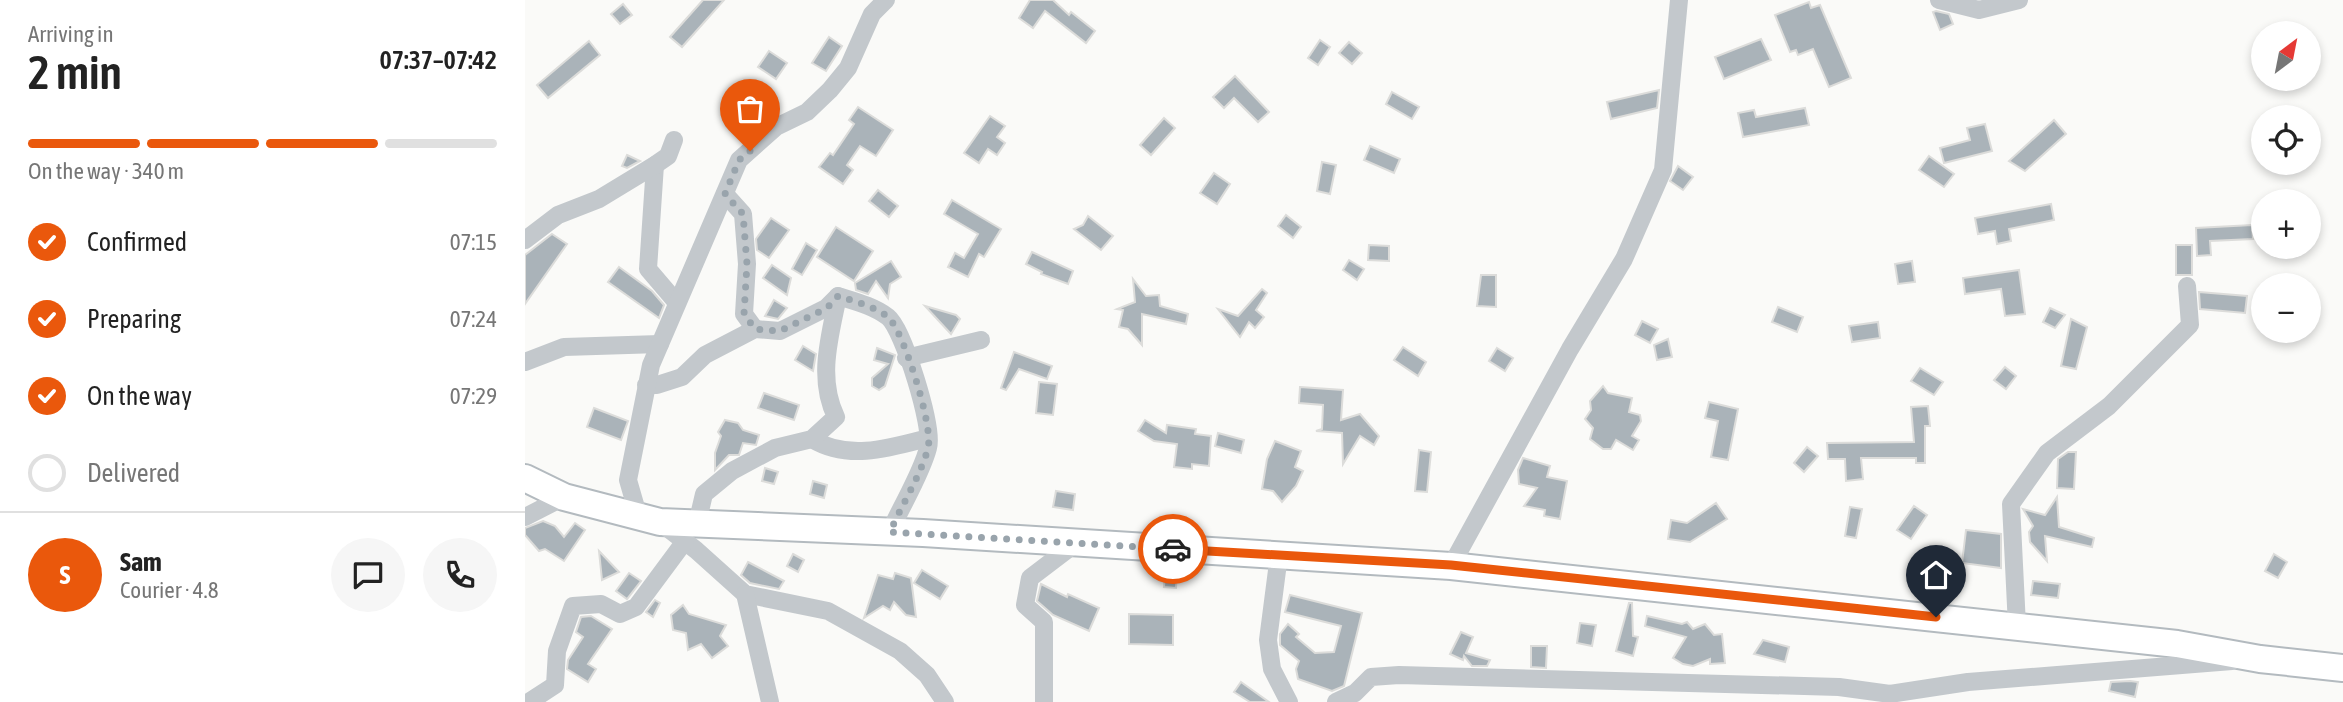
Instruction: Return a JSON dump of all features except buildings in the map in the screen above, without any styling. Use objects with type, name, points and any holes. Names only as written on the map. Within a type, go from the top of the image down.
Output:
[{"type":"street","points":[[649,520],[628,480],[646,385],[660,344],[739,160],[776,127],[807,112],[830,90],[848,68],[872,14],[886,0]]},
{"type":"street","points":[[1451,565],[1570,349],[1624,259],[1663,170],[1679,0]]},
{"type":"street","points":[[1939,0],[1979,10],[2019,0]]},
{"type":"street","points":[[525,240],[558,215],[599,199],[655,165],[668,156],[674,140]]},
{"type":"street","points":[[655,165],[648,269],[677,303]]},
{"type":"street","points":[[725,194],[743,214],[747,264],[744,314],[755,329]]},
{"type":"street","points":[[2017,626],[2011,504],[2047,453],[2109,406],[2190,325],[2187,286]]},
{"type":"street","points":[[646,385],[657,386],[682,377],[705,355],[755,329],[780,331],[827,308],[838,296]]},
{"type":"street","points":[[838,296],[888,317],[899,331],[906,358],[919,385],[929,446],[890,532]]},
{"type":"street","points":[[529,702],[555,685],[558,651],[573,606],[601,604],[619,614],[636,607],[691,532],[704,494],[732,471],[775,449],[813,439],[836,417],[827,398],[826,356],[838,296]]},
{"type":"street","points":[[906,358],[981,340]]},
{"type":"street","points":[[525,362],[564,347],[660,344]]},
{"type":"street","points":[[813,439],[827,448],[878,452],[928,438]]},
{"type":"street","points":[[525,478],[564,497],[691,532],[890,532],[1451,565],[2177,644],[2260,659],[2343,668]]},
{"type":"street","points":[[525,517],[564,497]]},
{"type":"street","points":[[691,532],[744,594],[770,702]]},
{"type":"street","points":[[1044,702],[1044,622],[1025,605],[1030,579],[1076,543]]},
{"type":"street","points":[[1279,555],[1268,640],[1272,669],[1289,702]]},
{"type":"street","points":[[744,594],[828,611],[915,662],[945,702]]},
{"type":"street","points":[[1336,702],[1355,693],[1371,677],[1399,675],[1839,687],[1889,694],[1968,682],[2260,659]]},
{"type":"way so far","points":[[750,151],[739,160],[725,194],[743,214],[747,264],[744,314],[755,329],[780,331],[827,308],[838,296],[870,307],[888,317],[899,331],[906,358],[919,385],[929,446],[890,532],[1173,549]]},
{"type":"route","points":[[1173,549],[1451,565],[1936,617]]}]
